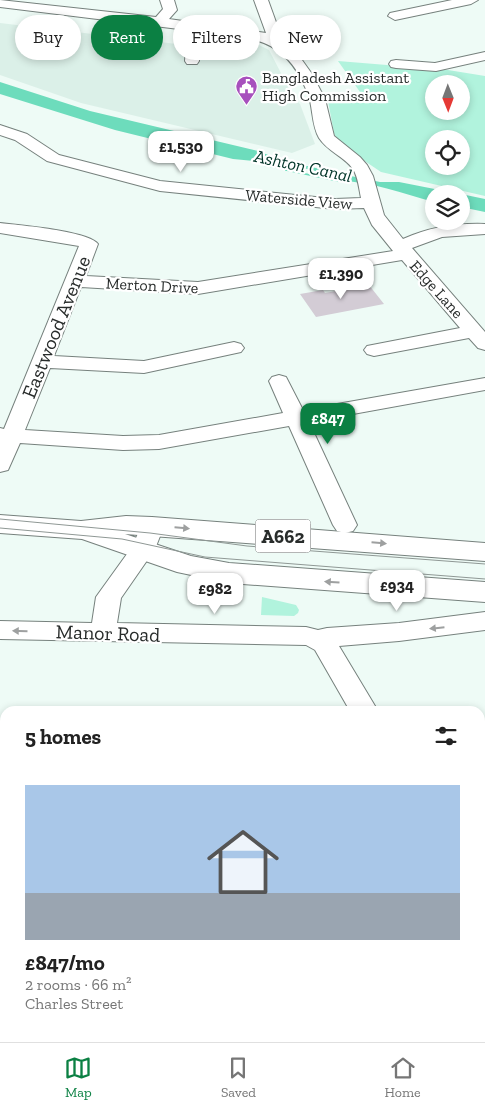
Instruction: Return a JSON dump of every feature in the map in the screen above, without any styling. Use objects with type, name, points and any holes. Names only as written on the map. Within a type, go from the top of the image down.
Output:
[{"type":"main road","name":"A662","points":[[0,524],[81,530],[148,538],[485,552]]},
{"type":"main road","name":"A662","points":[[148,538],[187,565],[229,573],[485,592]]},
{"type":"street","points":[[163,18],[170,10],[166,0]]},
{"type":"street","points":[[261,0],[270,25]]},
{"type":"street","points":[[395,16],[436,3],[471,0]]},
{"type":"street","name":"Edge Lane","points":[[0,2],[103,15]]},
{"type":"street","points":[[380,7],[413,27]]},
{"type":"street","points":[[396,64],[436,67],[449,62],[485,56]]},
{"type":"street","name":"Edge Lane","points":[[295,60],[317,98],[323,126],[332,144],[362,170],[378,221],[480,337]]},
{"type":"street","name":"Waterside View","points":[[0,130],[21,137],[53,158],[160,186],[335,204],[369,196]]},
{"type":"street","name":"Eastwood Avenue","points":[[0,228],[81,240],[89,244],[42,361],[6,436],[0,465]]},
{"type":"street","name":"Merton Drive","points":[[74,281],[198,288],[403,250],[433,232],[485,229]]},
{"type":"street","points":[[374,350],[480,337]]},
{"type":"street","points":[[42,361],[144,367],[234,348]]},
{"type":"street","points":[[279,380],[345,525]]},
{"type":"street","points":[[6,436],[143,444],[485,384]]},
{"type":"street","points":[[104,632],[105,612],[109,597],[148,538]]},
{"type":"street","name":"Manor Road","points":[[0,630],[306,636],[319,640],[327,637],[399,632],[485,621]]},
{"type":"street","points":[[319,640],[324,642],[361,706]]},
{"type":"shaded area","points":[[0,23],[15,25],[15,60],[81,60],[81,33],[91,34],[91,60],[163,60],[163,42],[173,44],[173,60],[260,60],[260,46],[269,50],[270,60],[274,60],[294,98],[300,104],[315,144],[292,153],[81,103],[0,75]]},
{"type":"shaded area","points":[[338,61],[448,70],[485,76],[485,196],[470,193],[470,185],[437,185],[381,172],[338,143],[334,133],[328,101],[391,103],[365,99]]},
{"type":"shaded area","points":[[262,597],[296,605],[299,610],[298,613],[294,616],[261,615]]},
{"type":"water","name":"Ashton Canal","points":[[0,82],[90,111],[258,151],[281,160],[380,182],[399,182],[425,187],[425,200],[363,183],[339,181],[348,179],[279,162],[276,164],[277,166],[287,170],[264,166],[254,161],[233,159],[115,130],[0,94]]},
{"type":"water","points":[[470,196],[485,199],[485,212],[470,209]]},
{"type":"building","points":[[369,285],[384,304],[316,317],[300,294],[323,290],[325,293]]},
{"type":"waterway","name":"Ashton Canal","points":[[287,170],[339,181]]},
{"type":"tram line","points":[[0,519],[150,533],[247,546],[485,564]]},
{"type":"tram line","points":[[0,528],[122,539],[205,557],[485,579]]},
{"type":"place","name":"Bangladesh Assistant High Commission","points":[[246,105]]}]
